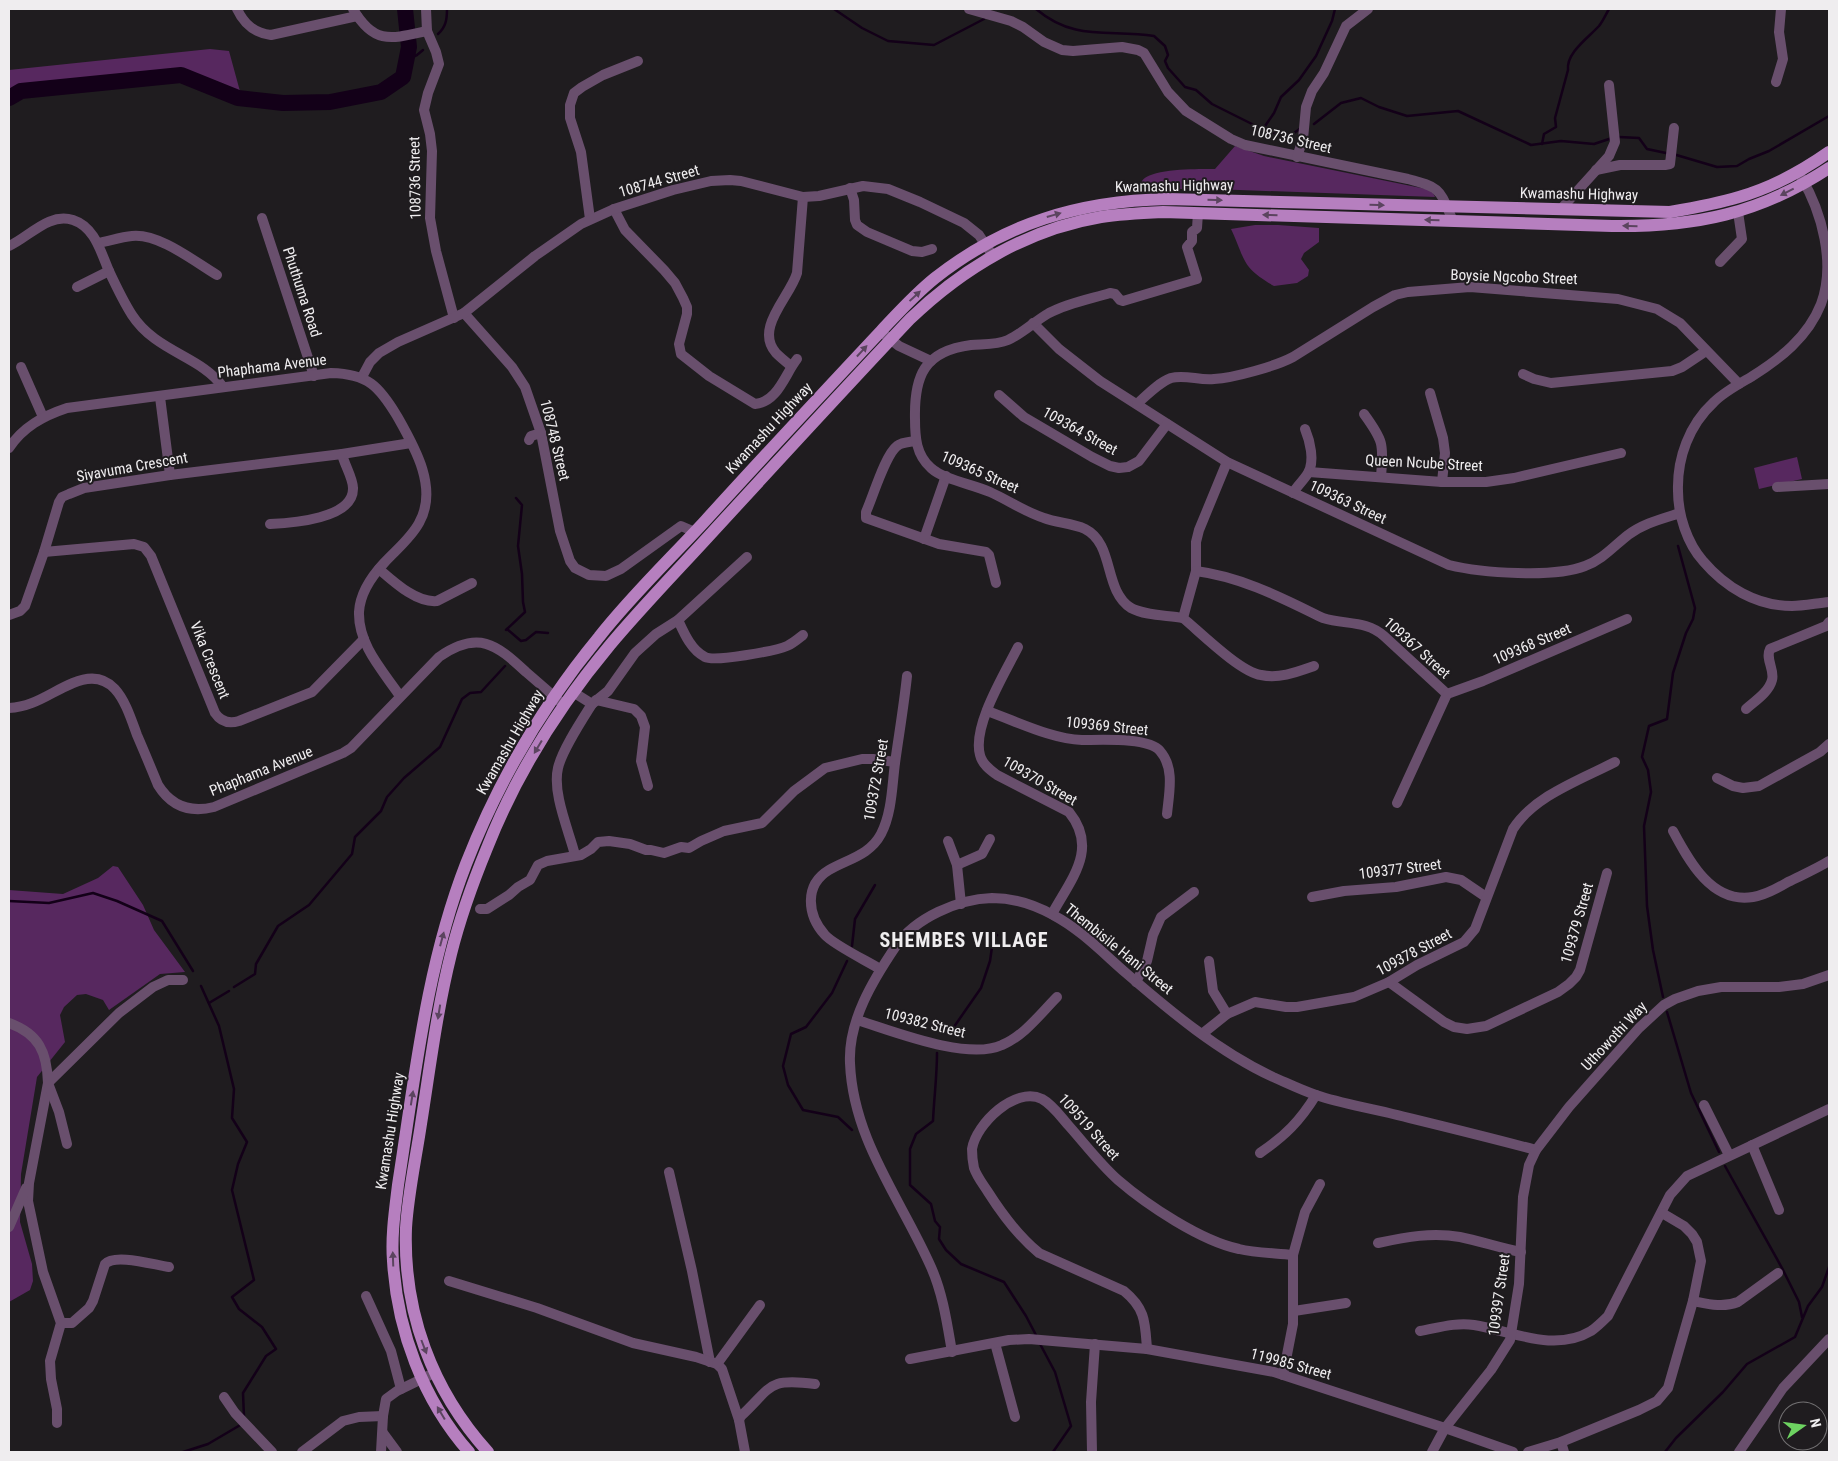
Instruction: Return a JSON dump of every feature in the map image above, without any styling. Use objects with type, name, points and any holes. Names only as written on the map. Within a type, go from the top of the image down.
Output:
[{"type":"main road","name":"Kwamashu Highway","points":[[469,1452],[449,1426],[422,1379],[404,1329],[396,1292],[392,1260],[398,1186],[427,1000],[441,940],[456,890],[479,833],[508,773],[540,717],[559,701],[574,692],[612,642],[890,340],[931,299],[974,267],[993,256],[1039,235],[1100,217],[1163,212],[1644,226],[1700,221],[1738,212],[1785,194],[1829,152]]},
{"type":"main road","name":"Kwamashu Highway","points":[[488,1452],[458,1416],[434,1373],[415,1321],[408,1278],[406,1226],[442,996],[464,909],[488,845],[502,813],[538,746],[559,701],[600,634],[880,331],[934,279],[970,253],[1036,220],[1088,206],[1132,200],[1167,199],[1670,212],[1739,197],[1829,168]]},
{"type":"main road","points":[[398,1186],[412,1188]]},
{"type":"street","points":[[237,9],[245,23],[251,28],[257,32],[271,35],[355,12],[369,31],[381,37],[398,37],[427,31]]},
{"type":"street","name":"108736 Street","points":[[426,9],[427,31],[439,64],[425,105],[432,151],[430,218],[436,251],[454,318]]},
{"type":"street","name":"108736 Street","points":[[969,9],[1011,21],[1044,42],[1062,50],[1073,51],[1122,47],[1138,50],[1144,53],[1175,100],[1186,111],[1231,139],[1245,145],[1297,157],[1432,185],[1439,192],[1453,221]]},
{"type":"street","points":[[1297,157],[1303,139],[1308,100],[1324,73],[1346,26],[1368,9]]},
{"type":"street","points":[[1776,82],[1782,59],[1779,32],[1781,9]]},
{"type":"street","points":[[590,219],[581,152],[570,118],[570,105],[574,93],[582,87],[603,74],[638,61]]},
{"type":"street","points":[[1561,209],[1609,156],[1615,142],[1610,85]]},
{"type":"street","points":[[1596,170],[1620,165],[1670,164],[1674,128]]},
{"type":"street","points":[[1801,177],[1816,211],[1823,233],[1828,274],[1820,305],[1800,338],[1786,354],[1714,402],[1697,423],[1685,444],[1678,484],[1680,513],[1688,539],[1697,555],[1722,580],[1743,594],[1765,602],[1791,606],[1829,602]]},
{"type":"street","name":"108744 Street","points":[[362,377],[370,362],[388,346],[464,313],[535,256],[590,219],[614,209],[673,190],[719,180],[742,181],[804,197],[871,186],[896,192],[964,223],[979,235],[993,256]]},
{"type":"street","points":[[850,188],[854,200],[855,220],[860,228],[912,251],[932,250]]},
{"type":"street","points":[[614,209],[625,230],[675,283],[687,306],[687,314],[678,347],[683,357],[709,376],[756,404],[762,404],[773,396],[794,363],[776,353],[769,336],[772,321],[794,282],[797,272],[804,197]]},
{"type":"street","points":[[1720,262],[1742,239],[1738,212]]},
{"type":"street","points":[[880,331],[899,346],[931,360],[951,349],[1001,342],[1009,339],[1060,308],[1110,293],[1115,294],[1123,301],[1197,278],[1187,247],[1192,241],[1192,232],[1197,228],[1198,213]]},
{"type":"street","name":"Phuthuma Road","points":[[262,218],[314,376]]},
{"type":"street","points":[[9,246],[46,223],[71,219],[84,226],[98,243],[109,271],[132,315],[147,334],[209,372],[223,387]]},
{"type":"street","points":[[98,243],[133,236],[149,237],[170,247],[217,275]]},
{"type":"street","points":[[77,287],[109,271]]},
{"type":"street","name":"Boysie Ngcobo Street","points":[[1137,404],[1160,384],[1170,379],[1183,377],[1214,380],[1280,363],[1386,300],[1408,292],[1470,287],[1618,299],[1644,305],[1667,314],[1680,323],[1739,384]]},
{"type":"street","name":"108748 Street","points":[[464,313],[520,378],[532,404],[541,433],[560,531],[570,560],[580,572],[606,576],[617,571],[680,526],[695,532]]},
{"type":"street","name":"109363 Street","points":[[1033,323],[1077,365],[1227,462],[1449,565],[1476,570],[1546,573],[1568,571],[1585,566],[1614,549],[1628,535],[1645,525],[1680,513]]},
{"type":"street","points":[[1523,374],[1534,379],[1552,383],[1672,371],[1682,367],[1706,351]]},
{"type":"street","name":"109365 Street","points":[[931,360],[922,372],[916,389],[916,441],[925,462],[931,468],[946,476],[991,492],[1043,518],[1085,529],[1096,538],[1103,549],[1116,590],[1130,607],[1143,612],[1183,618]]},
{"type":"street","points":[[21,367],[44,417]]},
{"type":"street","name":"Phaphama Avenue","points":[[9,448],[23,430],[44,417],[67,408],[314,376],[341,374],[362,377]]},
{"type":"street","points":[[362,377],[370,382],[388,401],[411,444],[426,482],[425,509],[420,522],[406,541],[370,580],[364,592],[359,611],[360,625],[370,653],[400,696]]},
{"type":"street","points":[[1430,393],[1443,438],[1442,482]]},
{"type":"street","name":"109364 Street","points":[[999,395],[1024,417],[1092,457],[1110,466],[1119,468],[1128,467],[1139,461],[1167,424]]},
{"type":"street","points":[[160,397],[170,475]]},
{"type":"street","points":[[1364,414],[1379,434],[1382,443],[1381,476]]},
{"type":"street","points":[[1293,493],[1309,472],[1311,448],[1305,429]]},
{"type":"street","points":[[529,440],[531,436],[541,433]]},
{"type":"street","points":[[916,441],[903,443],[894,449],[887,460],[865,517],[924,539],[986,552],[989,555],[996,583]]},
{"type":"street","name":"Siyavuma Crescent","points":[[9,615],[20,611],[24,606],[62,497],[84,488],[411,444]]},
{"type":"street","name":"Queen Ncube Street","points":[[1309,472],[1442,482],[1486,482],[1514,478],[1621,453]]},
{"type":"street","points":[[270,524],[290,523],[316,518],[328,515],[341,508],[352,495],[354,488],[342,454]]},
{"type":"street","points":[[1227,462],[1199,530],[1196,542],[1196,571],[1183,618],[1227,655],[1256,674],[1272,676],[1291,674],[1314,666]]},
{"type":"street","points":[[924,539],[946,476]]},
{"type":"street","points":[[1777,487],[1829,484]]},
{"type":"street","name":"Vika Crescent","points":[[44,552],[134,544],[144,547],[151,556],[215,713],[227,723],[240,721],[312,692],[364,639]]},
{"type":"street","points":[[576,855],[559,798],[558,767],[564,754],[594,702],[608,691],[634,653],[656,634],[678,620],[746,556]]},
{"type":"street","points":[[379,569],[396,584],[432,602],[436,602],[472,583]]},
{"type":"street","name":"109367 Street","points":[[1196,571],[1207,572],[1262,588],[1331,621],[1361,624],[1373,628],[1447,694],[1397,803]]},
{"type":"street","name":"109368 Street","points":[[1447,694],[1483,681],[1627,619]]},
{"type":"street","points":[[678,620],[689,642],[702,654],[710,658],[756,653],[786,646],[803,635]]},
{"type":"street","points":[[1746,709],[1768,689],[1773,680],[1768,654],[1770,650],[1826,626],[1829,622]]},
{"type":"street","name":"Phaphama Avenue","points":[[9,708],[40,701],[74,682],[89,678],[107,682],[121,695],[128,708],[158,785],[164,794],[172,802],[181,806],[191,810],[203,810],[343,753],[351,748],[439,657],[453,648],[467,644],[495,646],[559,701]]},
{"type":"street","name":"109370 Street","points":[[1018,647],[986,711],[978,745],[980,757],[987,767],[1006,781],[1069,812],[1078,822],[1084,844],[1082,857],[1052,914]]},
{"type":"street","name":"109372 Street","points":[[880,969],[826,937],[812,912],[811,900],[814,887],[822,874],[868,850],[877,841],[882,832],[889,807],[907,676]]},
{"type":"street","points":[[574,692],[594,702],[629,707],[638,711],[644,728],[641,762],[648,786]]},
{"type":"street","name":"109369 Street","points":[[986,711],[1054,735],[1075,740],[1126,741],[1155,746],[1163,754],[1168,764],[1170,778],[1168,814]]},
{"type":"street","points":[[1717,778],[1733,786],[1743,788],[1758,786],[1820,752],[1829,744]]},
{"type":"street","points":[[480,910],[487,909],[509,895],[518,886],[530,880],[538,865],[547,861],[581,854],[591,849],[598,842],[609,841],[630,844],[646,850],[664,853],[681,847],[689,848],[724,831],[762,822],[794,791],[825,768],[862,759],[895,762]]},
{"type":"street","name":"109378 Street","points":[[1202,1034],[1227,1014],[1255,1002],[1297,1007],[1335,1002],[1354,997],[1389,982],[1464,942],[1475,929],[1513,829],[1531,807],[1615,762]]},
{"type":"street","points":[[1672,831],[1698,872],[1720,891],[1736,897],[1755,897],[1829,861]]},
{"type":"street","points":[[956,864],[982,854],[990,839]]},
{"type":"street","points":[[948,841],[956,864],[961,904]]},
{"type":"street","name":"109379 Street","points":[[1389,982],[1444,1022],[1462,1028],[1482,1027],[1528,1007],[1558,992],[1576,977],[1580,970],[1607,873]]},
{"type":"street","name":"109377 Street","points":[[1312,897],[1344,891],[1404,885],[1446,877],[1461,880],[1486,897]]},
{"type":"street","points":[[1136,982],[1146,961],[1153,935],[1161,918],[1194,892]]},
{"type":"street","name":"Thembisile Hani Street","points":[[952,1352],[945,1310],[932,1268],[870,1149],[858,1118],[852,1092],[850,1045],[864,1000],[880,969],[900,941],[914,926],[933,914],[961,904],[991,898],[1023,903],[1052,914],[1068,923],[1136,982],[1202,1034],[1270,1076],[1316,1095],[1536,1150]]},
{"type":"street","points":[[1209,961],[1213,991],[1227,1014]]},
{"type":"street","name":"Uthowothi Way","points":[[1536,1150],[1570,1107],[1639,1028],[1664,1005],[1698,991],[1721,987],[1779,987],[1803,984],[1829,975]]},
{"type":"street","points":[[48,1083],[119,1013],[153,987],[168,980],[183,980]]},
{"type":"street","name":"109382 Street","points":[[857,1020],[933,1043],[979,1050],[993,1048],[1011,1040],[1024,1030],[1057,997]]},
{"type":"street","points":[[9,1023],[22,1028],[40,1045],[48,1070],[48,1083],[29,1183],[29,1208],[43,1272],[61,1323],[50,1361],[57,1423]]},
{"type":"street","points":[[48,1083],[68,1144]]},
{"type":"street","points":[[1260,1153],[1288,1132],[1316,1095]]},
{"type":"street","name":"109519 Street","points":[[1148,1349],[1144,1318],[1134,1300],[1124,1291],[1039,1253],[1030,1246],[1002,1214],[977,1176],[972,1150],[975,1140],[990,1117],[1002,1107],[1026,1096],[1034,1096],[1044,1100],[1128,1189],[1183,1225],[1197,1233],[1251,1252],[1293,1254]]},
{"type":"street","points":[[1704,1105],[1730,1156]]},
{"type":"street","points":[[1420,1331],[1445,1326],[1472,1325],[1534,1339],[1566,1340],[1580,1337],[1592,1330],[1608,1316],[1670,1195],[1687,1176],[1829,1109]]},
{"type":"street","points":[[1752,1145],[1779,1210]]},
{"type":"street","name":"109397 Street","points":[[1432,1452],[1445,1428],[1492,1370],[1508,1346],[1512,1335],[1519,1284],[1523,1197],[1529,1165],[1536,1150]]},
{"type":"street","points":[[669,1172],[714,1363]]},
{"type":"street","points":[[9,1227],[29,1183]]},
{"type":"street","points":[[1283,1375],[1290,1344],[1294,1311],[1293,1254],[1304,1212],[1320,1184]]},
{"type":"street","points":[[1528,1452],[1561,1442],[1640,1410],[1657,1401],[1668,1388],[1701,1261],[1697,1242],[1684,1226],[1662,1213]]},
{"type":"street","points":[[1378,1243],[1416,1235],[1440,1235],[1460,1237],[1497,1248],[1521,1252]]},
{"type":"street","points":[[61,1323],[72,1323],[89,1308],[105,1264],[108,1261],[118,1258],[169,1267]]},
{"type":"street","points":[[1692,1301],[1720,1306],[1738,1302],[1778,1273]]},
{"type":"street","points":[[450,1280],[555,1314],[633,1343],[696,1357],[714,1363],[722,1369],[739,1420],[745,1452]]},
{"type":"street","points":[[366,1296],[391,1351],[401,1389]]},
{"type":"street","points":[[1294,1311],[1346,1303]]},
{"type":"street","points":[[714,1363],[760,1305]]},
{"type":"street","name":"119985 Street","points":[[910,1359],[995,1343],[1029,1339],[1148,1349],[1263,1369],[1513,1452]]},
{"type":"street","points":[[1739,1452],[1783,1388],[1829,1339]]},
{"type":"street","points":[[995,1343],[1015,1417]]},
{"type":"street","points":[[1092,1452],[1091,1402],[1095,1344]]},
{"type":"street","points":[[381,1452],[386,1399],[401,1389],[434,1373]]},
{"type":"street","points":[[739,1420],[766,1388],[775,1383],[791,1381],[815,1384]]},
{"type":"street","points":[[224,1397],[235,1413],[272,1452]]},
{"type":"street","points":[[302,1452],[343,1421],[359,1417],[383,1416]]},
{"type":"street","points":[[383,1433],[397,1452]]},
{"type":"street","points":[[1561,1442],[1564,1452]]},
{"type":"shaded area","points":[[210,49],[229,51],[241,95],[180,73],[20,87],[9,91],[9,70]]},
{"type":"shaded area","points":[[1235,146],[1264,156],[1426,189],[1433,193],[1435,197],[1213,189],[1140,189],[1142,181],[1147,177],[1165,171],[1215,169]]},
{"type":"shaded area","points":[[1255,225],[1319,228],[1319,242],[1304,253],[1301,259],[1309,270],[1308,276],[1297,283],[1274,286],[1255,274],[1242,256],[1231,229]]},
{"type":"shaded area","points":[[1797,457],[1802,479],[1759,489],[1754,468]]},
{"type":"shaded area","points":[[113,866],[118,867],[143,905],[154,930],[185,972],[160,974],[109,1010],[103,1000],[86,994],[77,995],[64,1007],[60,1015],[65,1042],[37,1077],[21,1174],[20,1222],[32,1264],[33,1281],[30,1290],[9,1302],[9,890],[63,894],[98,878]]},
{"type":"waterway","points":[[9,98],[21,91],[181,75],[238,98],[283,103],[330,102],[381,92],[403,77],[409,47],[405,9]]},
{"type":"waterway","points":[[438,34],[446,23],[447,9]]},
{"type":"waterway","points":[[834,9],[862,28],[888,41],[934,45],[984,19]]},
{"type":"waterway","points":[[1036,9],[1050,19],[1079,30],[1154,36],[1165,46],[1168,55],[1165,61],[1168,68],[1185,87],[1196,90],[1212,104],[1256,126],[1287,138],[1301,128]]},
{"type":"waterway","points":[[1263,129],[1274,113],[1281,97],[1299,80],[1316,56],[1332,21],[1335,9]]},
{"type":"waterway","points":[[1542,144],[1544,134],[1556,127],[1555,118],[1570,58],[1599,26],[1609,9]]},
{"type":"waterway","points":[[406,60],[423,50]]},
{"type":"waterway","points":[[1314,124],[1341,103],[1361,98],[1379,107],[1407,116],[1458,111],[1531,145],[1561,141],[1594,144],[1612,138]]},
{"type":"waterway","points":[[1673,154],[1717,167],[1737,166],[1769,151],[1829,116]]},
{"type":"waterway","points":[[1619,137],[1639,138],[1647,149],[1666,153]]},
{"type":"waterway","points":[[506,630],[525,612],[518,546],[522,505],[516,498]]},
{"type":"waterway","points":[[1663,997],[1653,950],[1647,906],[1644,826],[1651,792],[1648,770],[1642,757],[1649,726],[1667,719],[1673,673],[1686,633],[1693,619],[1695,608],[1678,546]]},
{"type":"waterway","points":[[507,629],[521,641],[526,640],[536,632],[548,633]]},
{"type":"waterway","points":[[234,987],[255,974],[256,964],[278,926],[309,905],[352,854],[355,837],[381,811],[387,797],[404,778],[440,747],[462,699],[470,693],[481,692],[505,666]]},
{"type":"waterway","points":[[852,946],[855,919],[875,885]]},
{"type":"waterway","points":[[9,901],[49,903],[93,893],[117,901],[162,921],[193,971]]},
{"type":"waterway","points":[[949,1034],[981,988],[990,961],[993,940],[997,935]]},
{"type":"waterway","points":[[847,961],[832,993],[806,1027],[791,1034],[783,1066],[788,1085],[803,1110],[838,1117],[852,1130]]},
{"type":"waterway","points":[[201,986],[219,1026],[234,1089],[232,1118],[247,1142],[238,1164],[232,1190],[254,1280],[232,1297],[239,1309],[262,1327],[276,1349],[266,1356],[243,1393],[244,1417]]},
{"type":"waterway","points":[[209,1003],[229,991]]},
{"type":"waterway","points":[[1667,1012],[1691,1093],[1719,1152]]},
{"type":"waterway","points":[[937,1053],[933,1121],[916,1134],[910,1149],[910,1185],[931,1204],[935,1221],[940,1227],[939,1239],[946,1250],[961,1264],[1004,1282],[1037,1337]]},
{"type":"waterway","points":[[1725,1166],[1782,1268],[1799,1302],[1802,1317]]},
{"type":"waterway","points":[[1665,1452],[1676,1438],[1723,1392],[1747,1364],[1795,1337],[1808,1306],[1822,1287],[1829,1267]]},
{"type":"waterway","points":[[1039,1342],[1055,1372],[1071,1426],[1053,1452]]},
{"type":"waterway","points":[[183,1452],[208,1444],[242,1424]]},
{"type":"district","name":"SHEMBES VILLAGE","points":[[964,940]]}]
